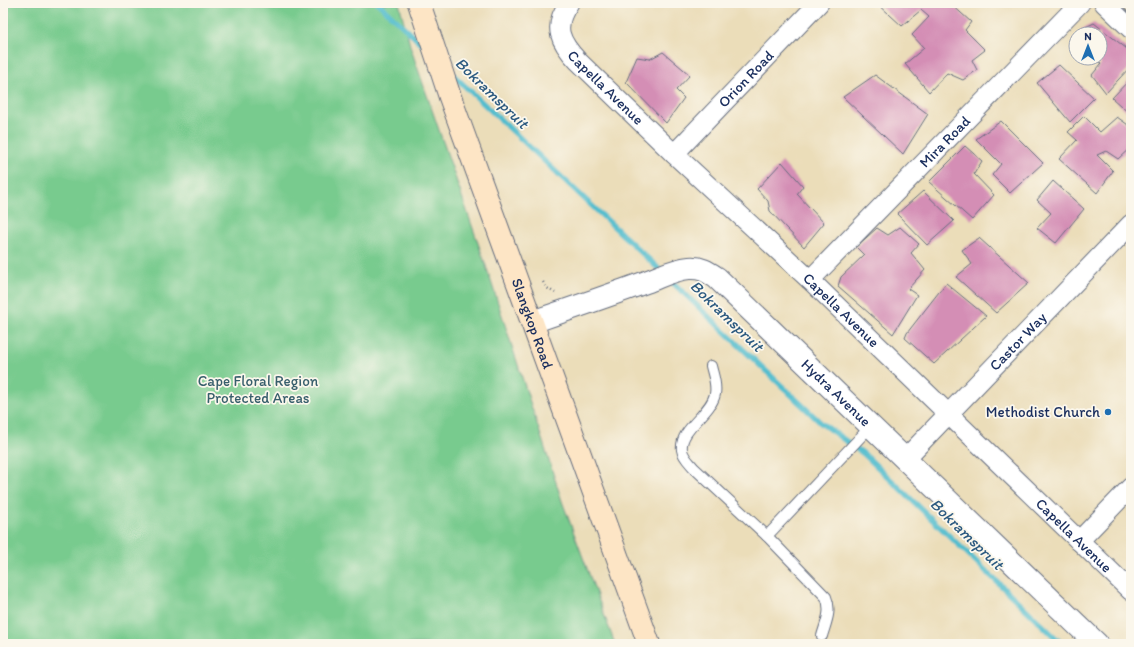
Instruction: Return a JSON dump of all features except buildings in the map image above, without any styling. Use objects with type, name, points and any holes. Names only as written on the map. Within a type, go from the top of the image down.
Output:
[{"type":"main road","name":"Slangkop Road","points":[[421,10],[450,97],[649,644]]},
{"type":"street","name":"Capella Avenue","points":[[569,3],[559,25],[560,37],[566,48],[674,154],[810,280],[1131,591]]},
{"type":"street","name":"Orion Road","points":[[674,154],[819,3]]},
{"type":"street","name":"Mira Road","points":[[810,280],[1080,3]]},
{"type":"street","points":[[1104,3],[1131,29]]},
{"type":"street","name":"Castor Way","points":[[905,459],[1131,224]]},
{"type":"street","name":"Hydra Avenue","points":[[532,322],[648,282],[680,269],[700,268],[708,272],[717,278],[866,431],[905,459],[1097,644]]},
{"type":"street","points":[[1079,541],[1131,487]]},
{"type":"lane","points":[[711,366],[716,384],[715,395],[711,404],[687,433],[683,442],[682,450],[694,468],[767,536],[826,597],[829,605],[829,615],[822,636]]},
{"type":"lane","points":[[767,536],[866,431]]},
{"type":"green space","name":"Cape Floral Region Protected Areas","points":[[3,3],[399,3],[411,49],[487,269],[562,501],[615,644],[3,644]]},
{"type":"waterway","name":"Bokramspruit","points":[[378,3],[426,48]]},
{"type":"waterway","name":"Bokramspruit","points":[[449,71],[661,271]]},
{"type":"waterway","name":"Bokramspruit","points":[[669,279],[821,423],[864,454],[1062,644]]},
{"type":"place","name":"Methodist Church","points":[[1108,412]]}]
